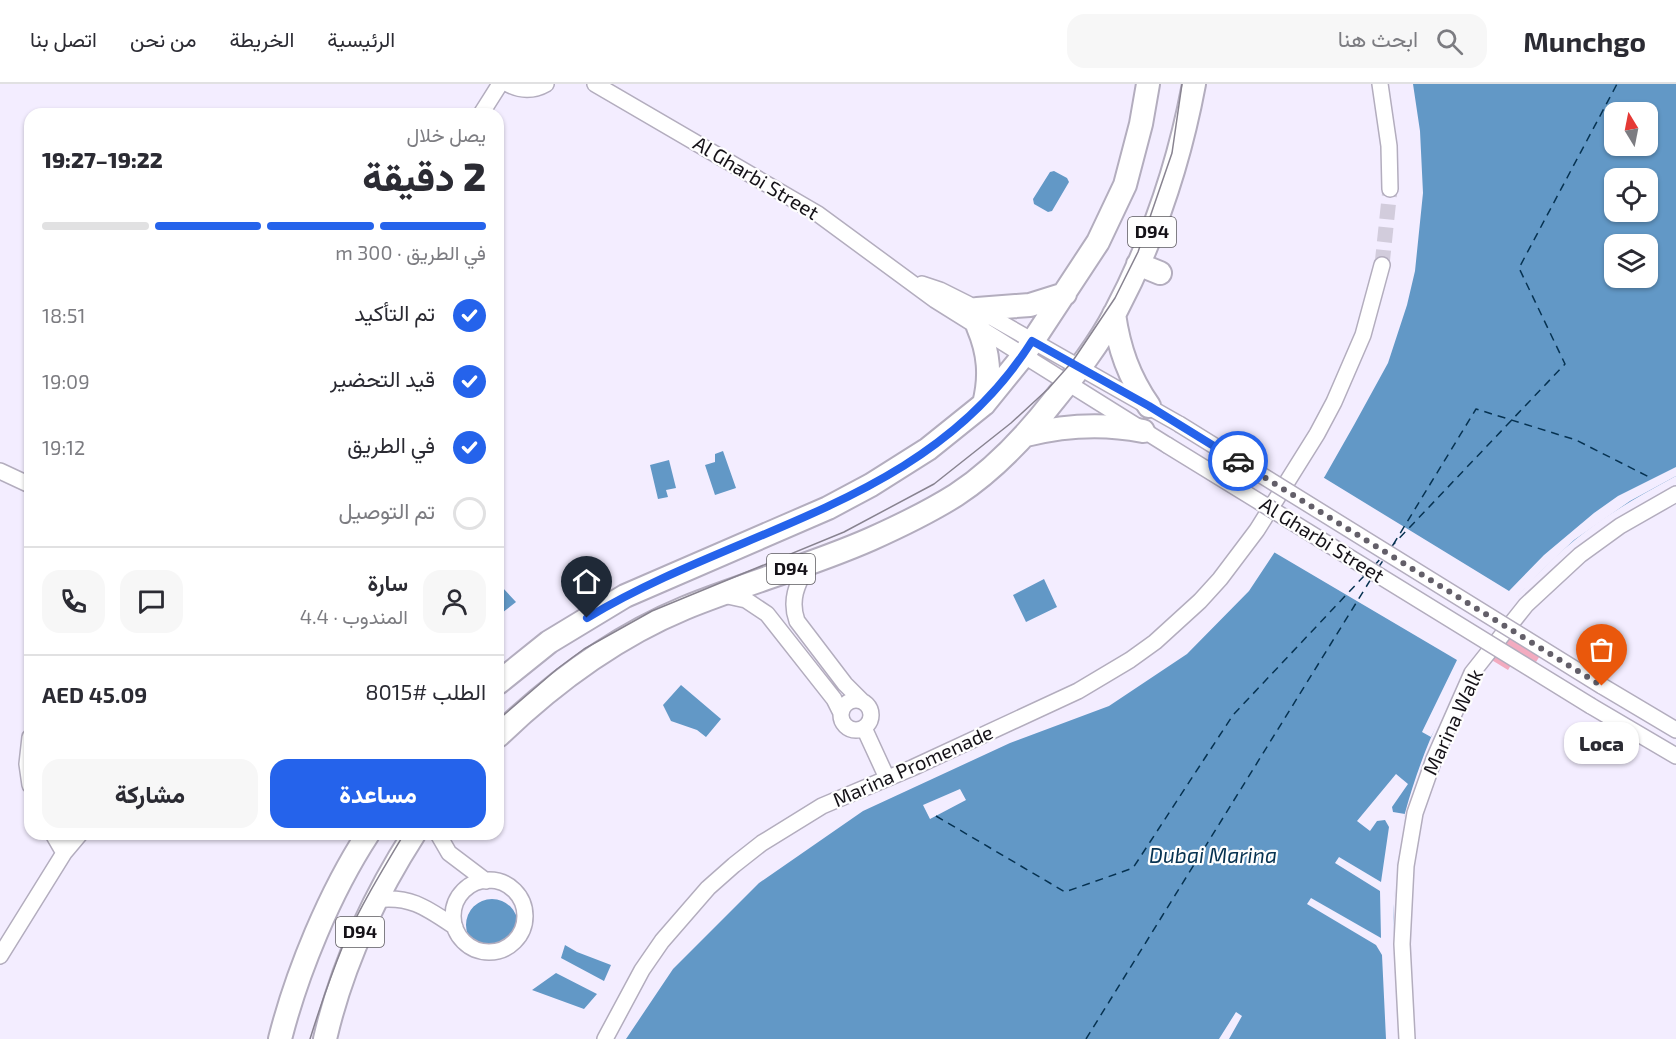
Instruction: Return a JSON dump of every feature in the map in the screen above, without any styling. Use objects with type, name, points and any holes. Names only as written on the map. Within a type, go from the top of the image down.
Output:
[{"type":"main road","name":"D94","points":[[504,679],[549,642],[626,596],[828,508],[871,485],[928,449],[984,404],[1028,349],[1098,242],[1125,185],[1141,124],[1148,84]]},
{"type":"main road","name":"D94","points":[[504,731],[549,690],[614,645],[684,609],[870,540],[957,494],[984,474],[1026,435],[1073,375],[1114,314],[1138,264],[1170,185],[1189,113],[1194,84]]},
{"type":"main road","points":[[1138,264],[1160,273]]},
{"type":"main road","points":[[984,404],[988,388],[988,357],[978,318],[995,309],[1030,305],[1065,294]]},
{"type":"main road","points":[[1114,314],[1122,353],[1138,390],[1149,406]]},
{"type":"main road","points":[[1026,435],[1059,427],[1085,425],[1110,425],[1143,431]]},
{"type":"main road","name":"D94","points":[[280,1039],[303,968],[339,882],[364,840]]},
{"type":"main road","name":"D94","points":[[325,1039],[349,959],[375,900],[410,840]]},
{"type":"street","points":[[485,108],[500,84]]},
{"type":"street","points":[[508,84],[527,90],[546,84]]},
{"type":"street","name":"Al Gharbi Street","points":[[595,84],[818,214],[910,280],[940,290],[978,318],[1028,349],[1073,375],[1149,406],[1676,730]]},
{"type":"street","points":[[1380,84],[1388,135],[1390,189]]},
{"type":"street","name":"Marina Promenade","points":[[605,1039],[630,990],[662,941],[717,880],[762,843],[822,807],[1078,691],[1155,642],[1200,601],[1227,571],[1257,530],[1317,434],[1350,369],[1382,266]]},
{"type":"street","name":"Al Gharbi Street","points":[[1073,375],[1143,431],[1676,756]]},
{"type":"street","points":[[0,471],[24,482]]},
{"type":"street","name":"Marina Walk","points":[[1407,1039],[1402,944],[1406,866],[1415,813],[1434,759],[1472,673],[1526,605],[1580,555],[1620,526],[1676,494]]},
{"type":"street","points":[[720,595],[746,600],[767,614],[834,699],[841,713],[842,722],[848,728],[856,730],[864,728],[870,719],[869,709],[845,684],[797,621],[794,613],[794,594],[808,563]]},
{"type":"street","points":[[841,713],[851,701],[862,701]]},
{"type":"street","points":[[864,728],[887,778]]},
{"type":"street","points":[[56,840],[64,853]]},
{"type":"street","points":[[0,956],[64,853],[75,840]]},
{"type":"street","points":[[442,840],[449,852],[486,880]]},
{"type":"street","points":[[375,900],[388,898],[414,902],[426,907],[455,927],[466,944],[485,952],[504,949],[520,935],[524,925],[523,903],[508,885],[486,880],[474,884],[460,897],[453,914],[455,927]]},
{"type":"shaded area","points":[[1512,621],[1548,643],[1536,662],[1519,652],[1508,670],[1490,659]]},
{"type":"water","name":"Dubai Marina","points":[[1413,84],[1676,84],[1676,476],[1600,521],[1546,566],[1518,595],[1492,628],[1449,698],[1417,774],[1405,813],[1399,844],[1394,887],[1393,933],[1400,1039],[626,1039],[673,969],[759,883],[863,811],[1010,743],[1109,706],[1187,654],[1249,591],[1325,476],[1388,363],[1407,305],[1415,271],[1423,193],[1420,131]]},
{"type":"water","points":[[1054,171],[1067,178],[1069,182],[1052,211],[1048,212],[1034,204],[1033,199],[1050,172]]},
{"type":"water","points":[[723,451],[736,488],[715,495],[705,465],[715,462],[715,454]]},
{"type":"water","points":[[669,460],[676,488],[666,490],[668,497],[658,499],[650,465]]},
{"type":"water","points":[[1044,579],[1057,607],[1026,622],[1013,595]]},
{"type":"water","points":[[504,589],[516,602],[504,611]]},
{"type":"water","points":[[681,685],[721,719],[706,737],[697,730],[671,721],[663,705]]},
{"type":"water","points":[[487,899],[497,899],[511,906],[518,925],[511,944],[497,951],[487,951],[477,947],[470,940],[466,930],[466,920],[470,910],[477,903]]},
{"type":"water","points":[[565,945],[611,965],[604,981],[561,958]]},
{"type":"water","points":[[556,973],[597,994],[584,1009],[532,990]]},
{"type":"pier","points":[[1676,467],[1676,476],[1630,501],[1574,540],[1518,596],[1520,598],[1470,668],[1467,667],[1431,737],[1422,732],[1457,660],[1272,551],[1321,476],[1509,591],[1544,555],[1594,513],[1618,496]]},
{"type":"pier","points":[[1396,774],[1408,784],[1392,807],[1393,812],[1405,814],[1397,862],[1393,918],[1400,1039],[1386,1039],[1382,955],[1376,945],[1307,904],[1311,898],[1381,938],[1380,891],[1335,863],[1339,857],[1381,882],[1389,827],[1385,820],[1377,821],[1370,831],[1357,821]]},
{"type":"pier","points":[[960,789],[966,800],[930,819],[923,805]]},
{"type":"pier","points":[[1236,1012],[1242,1016],[1229,1039],[1219,1039]]},
{"type":"ferry route","points":[[1390,548],[1565,364],[1519,268],[1617,84]]},
{"type":"ferry route","points":[[1393,545],[1476,409],[1576,440],[1651,478]]},
{"type":"ferry route","points":[[1374,566],[1381,558]]},
{"type":"ferry route","points":[[1378,568],[1384,559]]},
{"type":"ferry route","points":[[936,816],[1065,892],[1133,868],[1233,715],[1364,576]]},
{"type":"ferry route","points":[[1086,1039],[1371,579]]},
{"type":"tunnel","points":[[1382,265],[1390,189]]},
{"type":"tram line","points":[[504,715],[584,649],[652,611],[844,532],[934,484],[1011,423],[1048,389],[1072,362],[1115,298],[1138,252],[1172,153],[1182,84]]},
{"type":"tram line","points":[[310,1039],[344,943],[401,840]]},
{"type":"way so far","points":[[1238,461],[1602,686]]},
{"type":"place","name":"Loca","points":[[1602,686]]},
{"type":"route","points":[[587,618],[652,584],[828,508],[904,466],[951,432],[984,404],[1008,377],[1032,341],[1149,406],[1238,461]]}]
